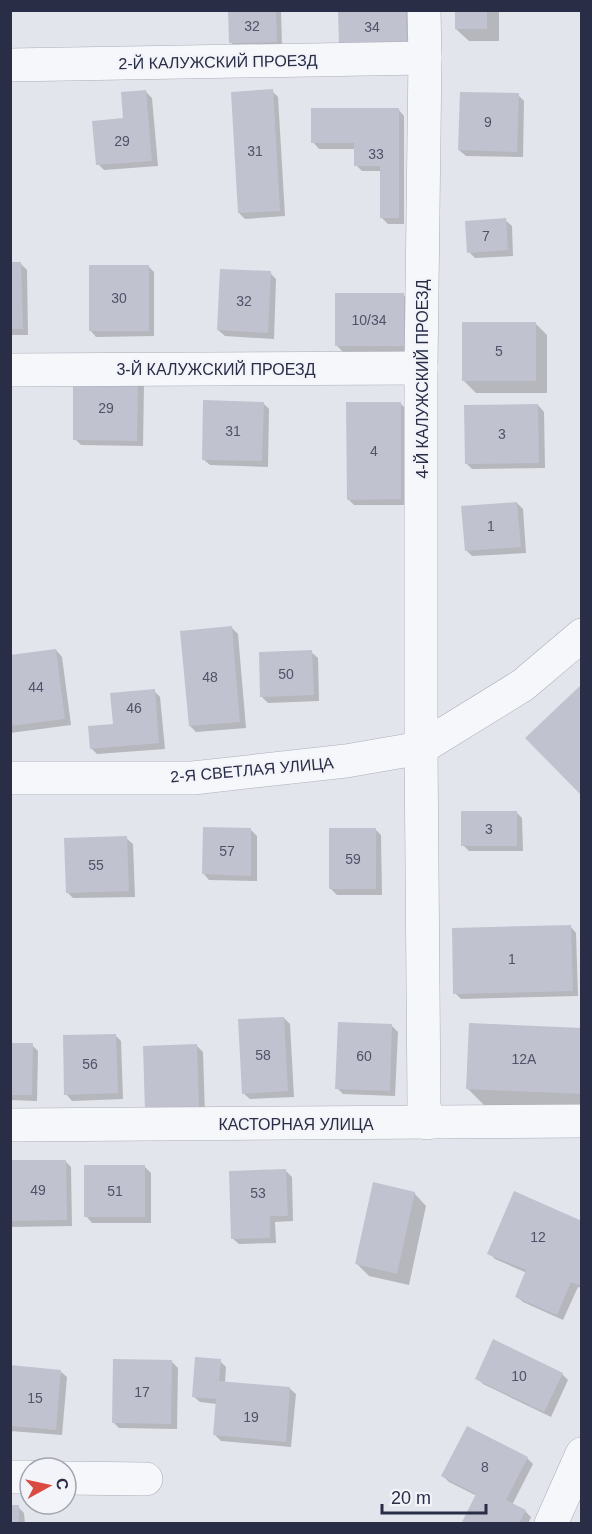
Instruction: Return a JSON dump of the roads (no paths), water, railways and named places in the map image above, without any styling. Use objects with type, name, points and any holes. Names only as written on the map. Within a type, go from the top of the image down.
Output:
[{"type":"street","name":"4-Й КАЛУЖСКИЙ ПРОЕЗД","points":[[424,10],[421,748],[424,1104],[427,1123]]},
{"type":"street","name":"2-Й КАЛУЖСКИЙ ПРОЕЗД","points":[[10,65],[425,58]]},
{"type":"street","name":"3-Й КАЛУЖСКИЙ ПРОЕЗД","points":[[10,370],[422,368]]},
{"type":"street","points":[[421,748],[523,685],[582,635]]},
{"type":"street","name":"2-Я СВЕТЛАЯ УЛИЦА","points":[[10,778],[193,778],[346,761],[421,748]]},
{"type":"street","name":"КАСТОРНАЯ УЛИЦА","points":[[10,1125],[582,1121]]},
{"type":"street","points":[[552,1524],[582,1454]]},
{"type":"street","points":[[78,1478],[146,1479]]}]
